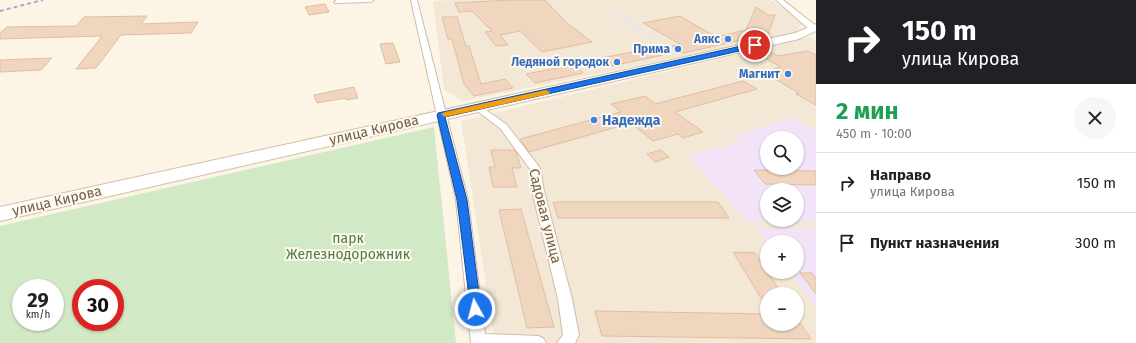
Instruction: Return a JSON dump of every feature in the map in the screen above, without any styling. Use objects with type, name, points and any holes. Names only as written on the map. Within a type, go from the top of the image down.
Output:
[{"type":"main road","name":"улица Кирова","points":[[0,214],[799,36],[813,31]]},
{"type":"street","points":[[337,2],[371,0]]},
{"type":"street","points":[[414,0],[462,200],[479,342],[538,343]]},
{"type":"street","points":[[779,0],[813,31]]},
{"type":"street","name":"Садовая улица","points":[[479,108],[503,126],[535,168],[538,191],[565,299],[571,334],[569,340],[565,343]]},
{"type":"shaded area","points":[[771,0],[804,22],[794,34],[463,101],[444,90],[433,1]]},
{"type":"shaded area","points":[[618,11],[659,39],[653,41],[644,35],[641,35],[632,29],[635,28],[627,25],[611,12]]},
{"type":"shaded area","points":[[811,37],[816,41],[816,343],[495,343],[461,121]]},
{"type":"shaded area","points":[[792,117],[816,131],[816,221],[804,221],[804,183],[760,183],[760,222],[747,222],[688,155],[740,143],[733,137]]},
{"type":"shaded area","points":[[756,228],[816,228],[816,308],[804,292],[804,287],[800,287],[794,279],[804,279],[804,235],[761,235]]},
{"type":"green space","name":"парк Железнодорожник","points":[[434,127],[456,343],[0,343],[0,226]]},
{"type":"building","points":[[545,0],[567,23],[592,42],[542,52],[520,31],[500,35],[508,45],[496,46],[485,32],[492,31],[472,11],[459,12],[455,3]]},
{"type":"building","points":[[325,4],[329,12],[309,15],[305,7]]},
{"type":"building","points":[[756,7],[768,15],[775,15],[768,34],[683,53],[672,46],[680,44],[643,23],[680,16],[716,37],[746,30]]},
{"type":"building","points":[[147,16],[141,24],[198,22],[191,33],[121,35],[96,68],[76,69],[102,36],[0,39],[0,33],[7,27],[76,26],[84,17]]},
{"type":"building","points":[[442,17],[457,17],[466,46],[469,46],[481,84],[505,79],[513,88],[474,96],[464,84],[452,39],[448,39]]},
{"type":"building","points":[[393,43],[400,62],[386,64],[380,44]]},
{"type":"building","points":[[653,48],[663,55],[611,66],[601,58]]},
{"type":"building","points":[[808,51],[816,55],[816,105],[796,94],[799,93],[763,72],[781,67],[758,54],[770,52],[778,56]]},
{"type":"building","points":[[52,58],[41,70],[0,72],[0,60]]},
{"type":"building","points":[[574,65],[583,73],[535,83],[526,74]]},
{"type":"building","points":[[743,81],[757,89],[675,112],[703,132],[683,138],[678,134],[653,141],[631,123],[529,152],[520,139],[621,112],[611,104],[645,96],[655,104]]},
{"type":"building","points":[[354,87],[358,98],[346,100],[346,98],[317,103],[314,95]]},
{"type":"building","points":[[491,150],[514,150],[516,152],[521,168],[512,168],[517,187],[493,187],[489,167],[495,167]]},
{"type":"building","points":[[661,150],[669,157],[655,162],[647,154]]},
{"type":"building","points":[[754,170],[760,170],[760,175],[804,175],[804,171],[816,171],[816,185],[804,185],[804,183],[764,183]]},
{"type":"building","points":[[553,202],[718,202],[729,218],[558,218]]},
{"type":"building","points":[[521,209],[554,327],[527,328],[499,210]]},
{"type":"building","points":[[733,252],[755,253],[760,261],[760,279],[772,279],[777,287],[760,287],[760,296]]},
{"type":"building","points":[[804,273],[812,273],[816,278],[816,294],[804,278]]},
{"type":"building","points":[[595,311],[760,314],[760,331],[804,331],[804,328],[811,339],[602,336]]},
{"type":"railway","points":[[0,11],[43,0]]},
{"type":"slow traffic","points":[[445,114],[492,105],[546,92]]},
{"type":"place","name":"Аякс","points":[[728,39]]},
{"type":"place","name":"Прима","points":[[678,49]]},
{"type":"place","name":"Ледяной городок","points":[[617,62]]},
{"type":"place","name":"Магнит","points":[[788,74]]},
{"type":"place","name":"Надежда","points":[[594,120]]},
{"type":"route","points":[[475,309],[462,200],[441,115],[492,105],[755,45]]}]
